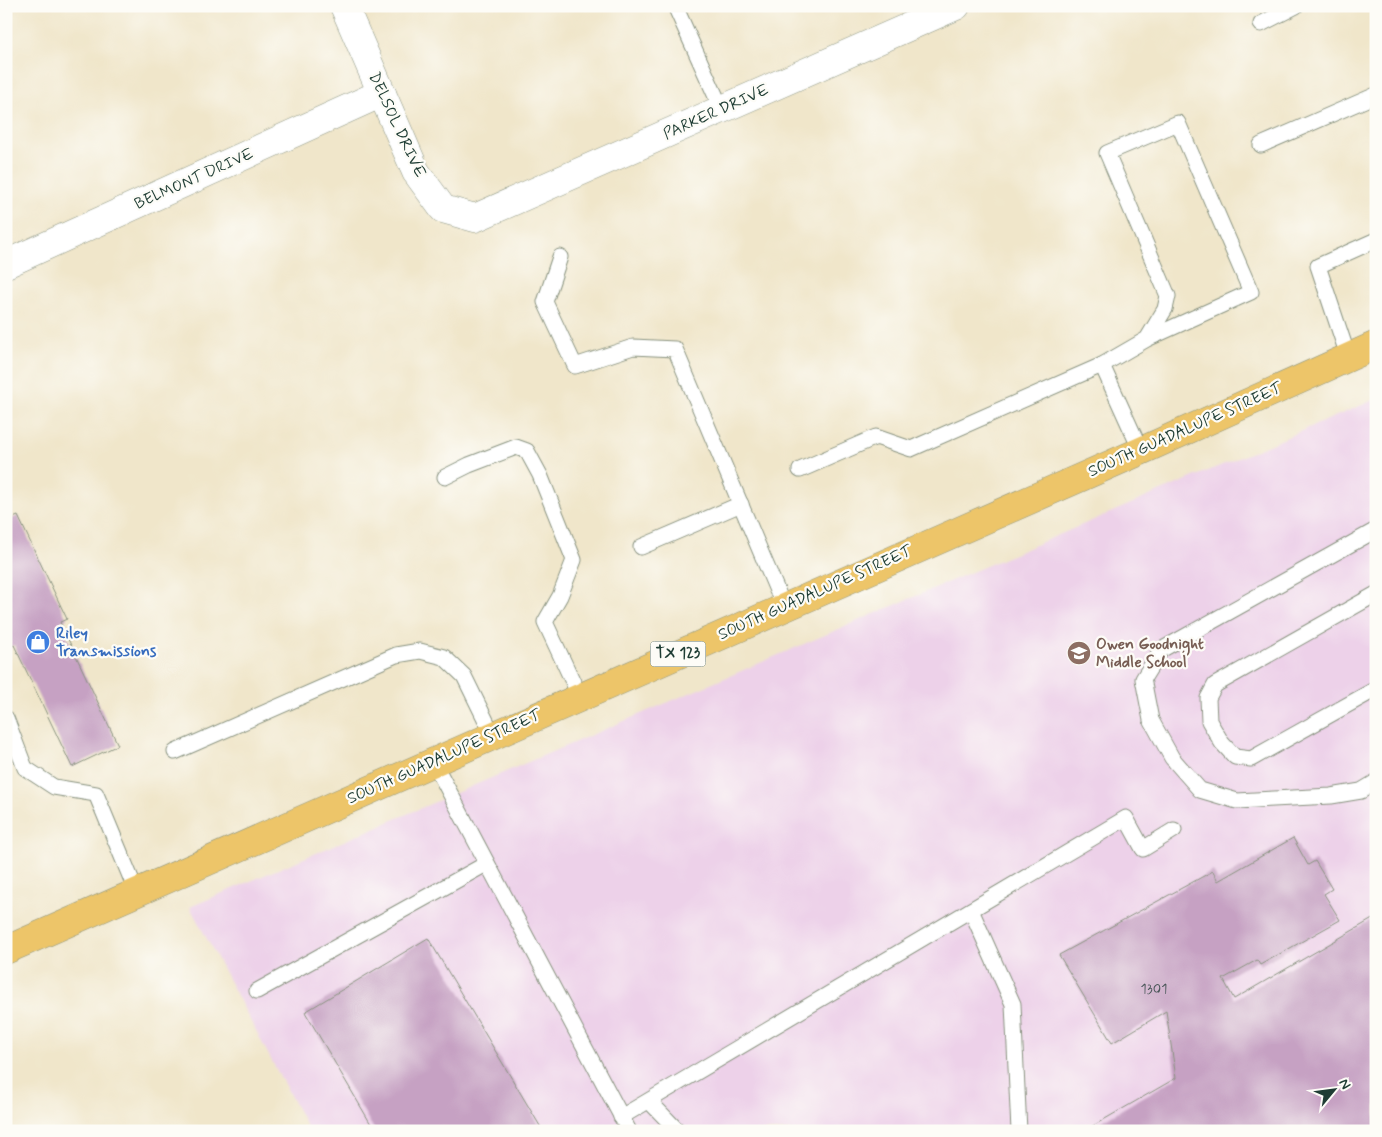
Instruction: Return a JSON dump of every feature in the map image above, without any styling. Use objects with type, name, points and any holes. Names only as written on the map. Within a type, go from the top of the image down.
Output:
[{"type":"main road","name":"SOUTH GUADALUPE STREET","points":[[6,950],[580,696],[1141,451],[1376,345]]},
{"type":"street","name":"DELSOL DRIVE","points":[[344,6],[416,172],[443,208],[475,218]]},
{"type":"street","name":"PARKER DRIVE","points":[[475,218],[956,6]]},
{"type":"street","name":"BELMONT DRIVE","points":[[6,264],[382,93]]},
{"type":"lane","points":[[675,6],[722,110]]},
{"type":"lane","points":[[1261,24],[1296,6]]},
{"type":"lane","points":[[1261,145],[1376,95]]},
{"type":"lane","points":[[800,470],[876,437],[911,449],[1102,365],[1147,339],[1251,292],[1178,123],[1107,153],[1168,296],[1165,310],[1147,339]]},
{"type":"lane","points":[[1348,356],[1318,266],[1376,240]]},
{"type":"lane","points":[[560,257],[545,302],[574,366],[633,347],[675,349],[784,607]]},
{"type":"lane","points":[[1102,365],[1141,451]]},
{"type":"lane","points":[[445,477],[468,465],[516,447],[527,451],[540,475],[574,560],[560,596],[545,622],[580,696]]},
{"type":"lane","points":[[641,547],[740,504]]},
{"type":"lane","points":[[1376,530],[1161,650],[1144,680],[1151,720],[1172,758],[1200,790],[1237,801],[1331,796],[1361,791],[1376,782]]},
{"type":"lane","points":[[1376,594],[1215,685],[1208,698],[1209,721],[1222,743],[1235,757],[1251,759],[1376,689]]},
{"type":"lane","points":[[175,752],[396,655],[420,651],[444,657],[464,676],[493,735]]},
{"type":"lane","points":[[6,718],[25,768],[54,787],[96,794],[137,893]]},
{"type":"lane","points":[[433,762],[629,1131]]},
{"type":"lane","points":[[621,1117],[1126,818],[1143,849],[1174,830]]},
{"type":"lane","points":[[257,991],[486,864]]},
{"type":"lane","points":[[972,910],[1013,1004],[1019,1131]]},
{"type":"lane","points":[[649,1101],[678,1131]]},
{"type":"shaded area","name":"Owen Goodnight Middle School","points":[[1376,399],[1376,1131],[309,1131],[190,907]]},
{"type":"building","name":"Riley Transmissions","points":[[18,516],[67,619],[60,622],[118,745],[72,767],[14,645],[10,647],[6,639],[6,521]]},
{"type":"building","points":[[1293,838],[1308,865],[1315,861],[1332,889],[1324,894],[1340,920],[1260,965],[1257,960],[1223,979],[1234,999],[1376,917],[1376,1131],[1084,1131],[1176,1078],[1166,1011],[1112,1043],[1059,955],[1213,871],[1218,881]]},
{"type":"building","points":[[428,938],[543,1131],[375,1131],[305,1012]]},
{"type":"place","name":"Riley Transmissions","points":[[38,642]]},
{"type":"place","name":"Owen Goodnight Middle School","points":[[1079,653]]}]
